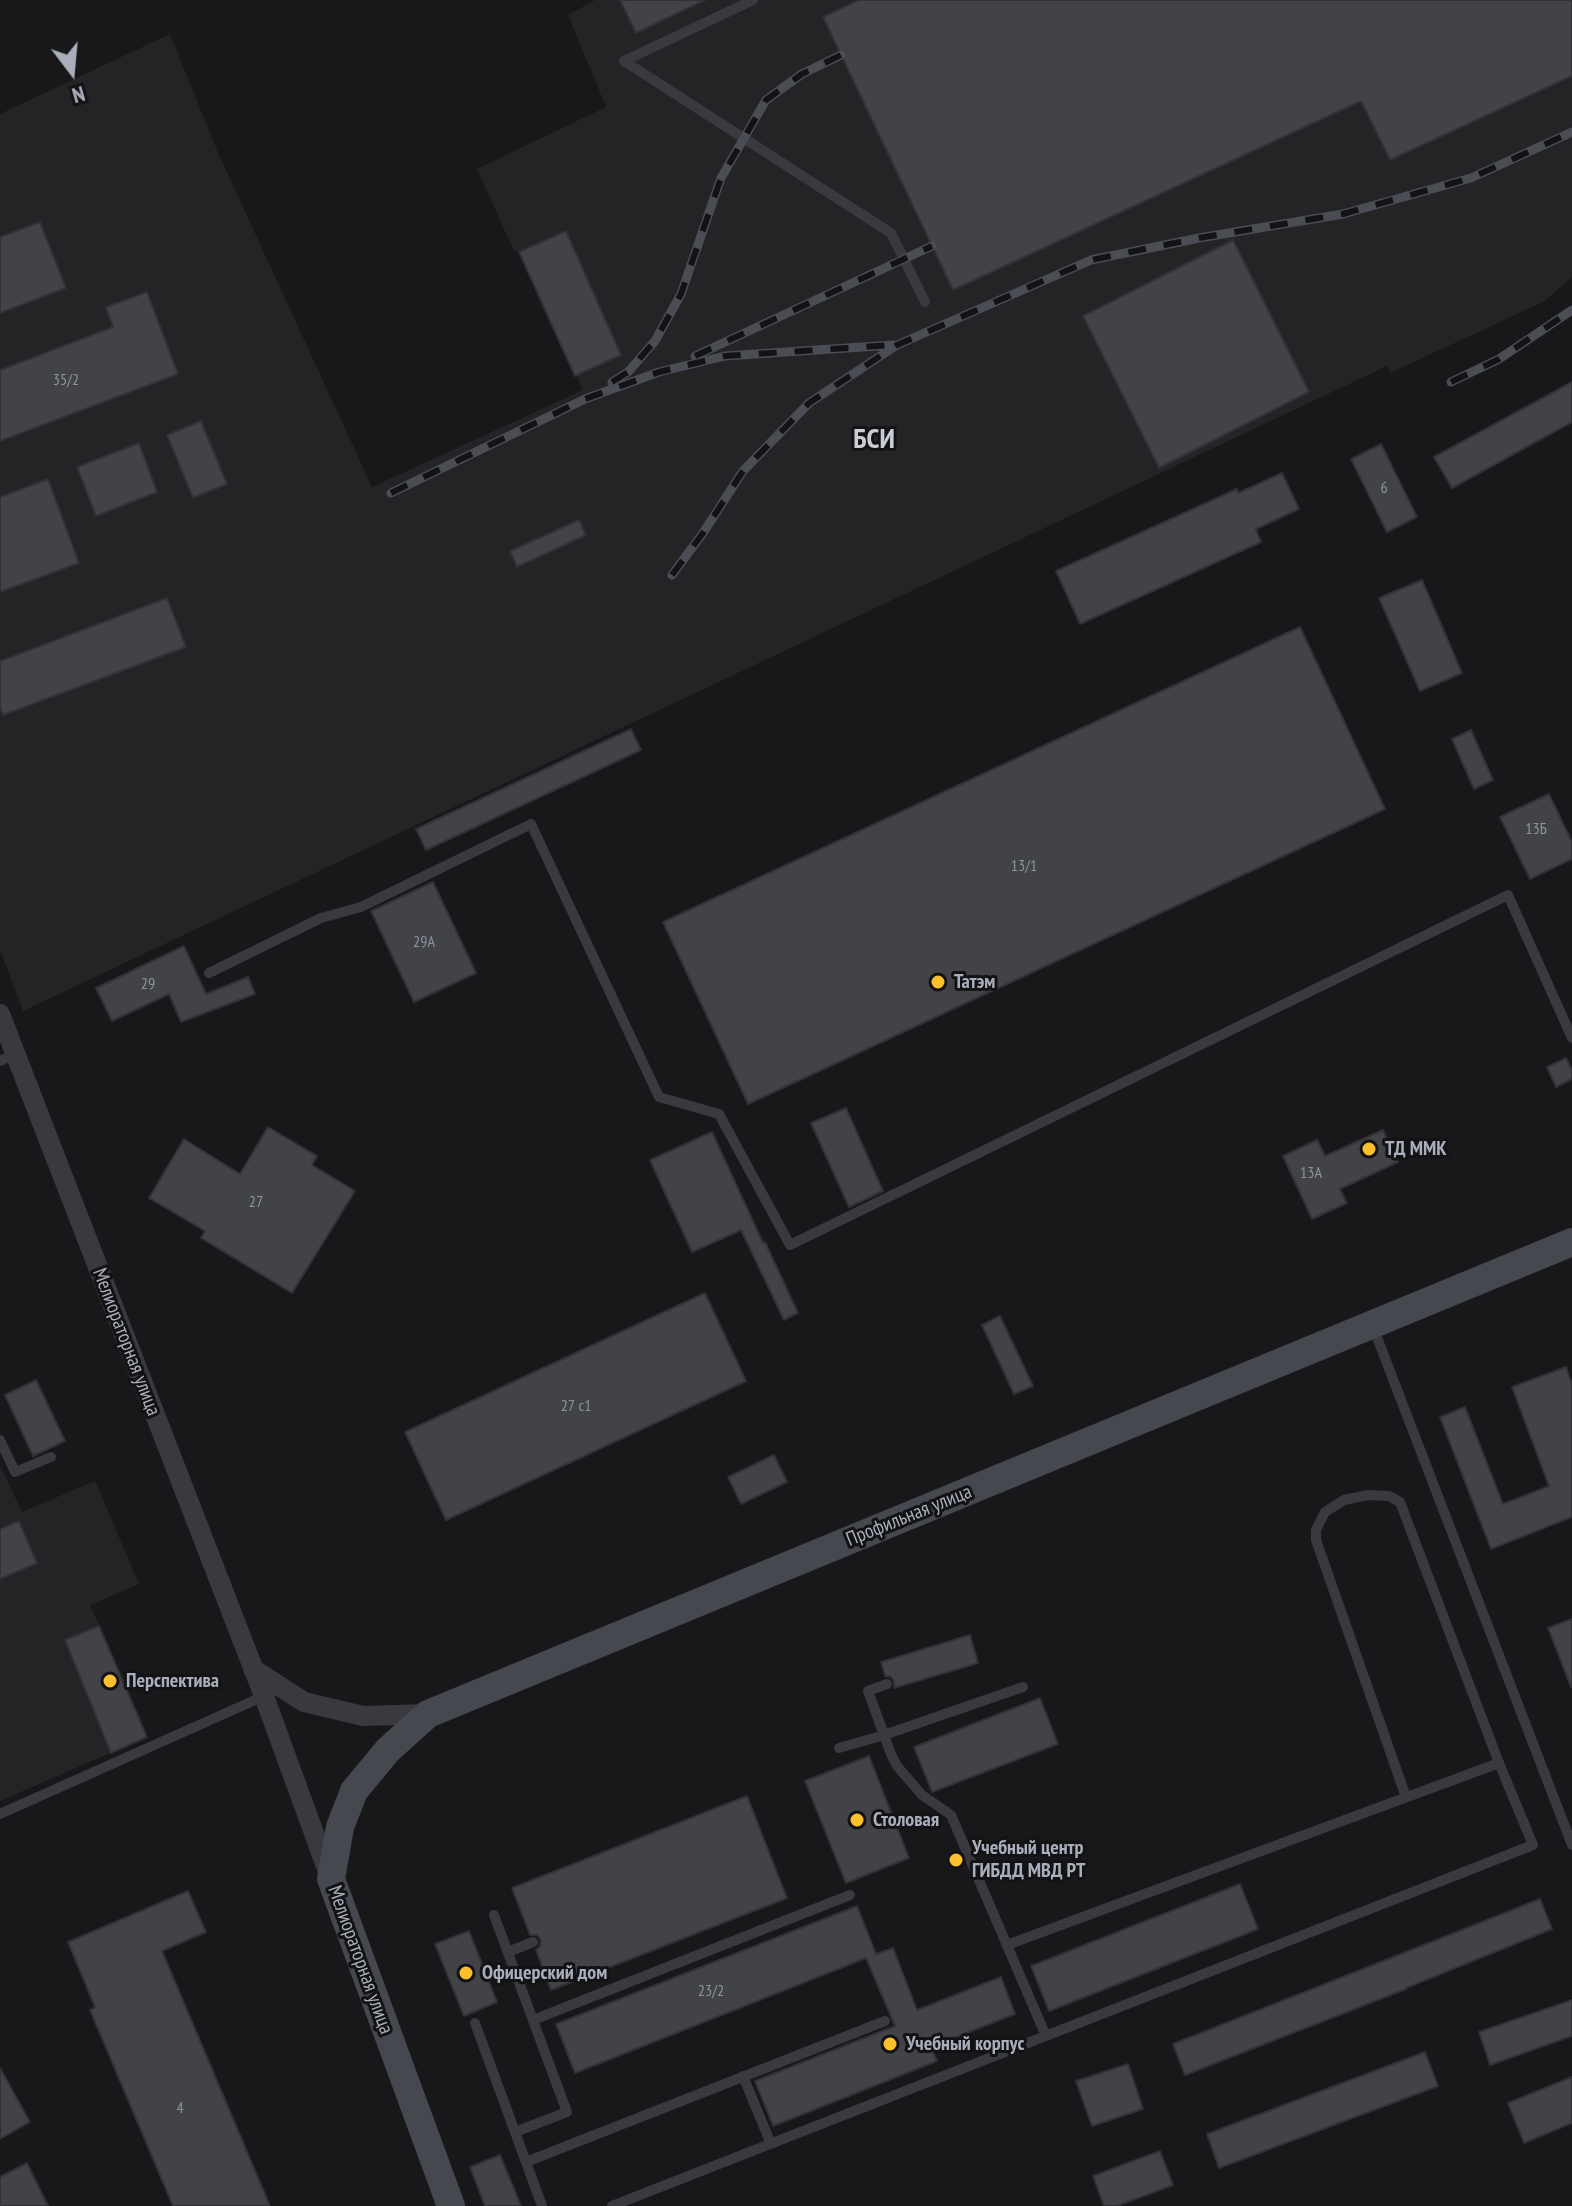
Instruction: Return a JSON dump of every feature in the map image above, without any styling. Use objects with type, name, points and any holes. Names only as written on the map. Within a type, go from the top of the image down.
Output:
[{"type":"street","name":"Мелиораторная улица","points":[[0,1014],[8,1058],[264,1696],[451,2206]]},
{"type":"street","name":"Профильная улица","points":[[331,1879],[340,1827],[354,1791],[388,1750],[428,1714],[1572,1242]]},
{"type":"street","points":[[253,1669],[304,1702],[363,1716],[428,1714]]},
{"type":"lane","points":[[753,0],[624,61],[891,233],[925,302]]},
{"type":"lane","points":[[209,973],[321,918],[361,907],[531,824],[659,1097],[719,1114],[790,1245],[1508,895],[1572,1038]]},
{"type":"lane","points":[[1372,1326],[1572,1845]]},
{"type":"lane","points":[[0,1440],[15,1472],[51,1457]]},
{"type":"lane","points":[[612,2206],[1533,1845],[1400,1502],[1378,1494],[1344,1500],[1325,1512],[1316,1530],[1316,1540],[1406,1797]]},
{"type":"lane","points":[[887,1684],[868,1691],[897,1766],[935,1805],[951,1815],[1046,2036]]},
{"type":"lane","points":[[839,1748],[1023,1687]]},
{"type":"lane","points":[[0,1814],[264,1696]]},
{"type":"lane","points":[[1007,1945],[1499,1763]]},
{"type":"lane","points":[[533,2020],[850,1895]]},
{"type":"lane","points":[[494,1915],[567,2112],[515,2132]]},
{"type":"lane","points":[[508,1952],[533,1942]]},
{"type":"lane","points":[[526,2162],[885,2021]]},
{"type":"lane","points":[[475,2023],[542,2206]]},
{"type":"lane","points":[[743,2076],[771,2144]]},
{"type":"shaded area","points":[[595,0],[1572,0],[1572,277],[1543,302],[1390,373],[1387,366],[23,1011],[0,950],[0,114],[170,34],[219,155],[372,487],[583,390],[477,169],[606,107],[568,15]]},
{"type":"shaded area","name":"Перспектива","points":[[0,1465],[22,1512],[95,1481],[139,1584],[90,1605],[147,1737],[0,1801]]},
{"type":"building","points":[[620,0],[705,0],[636,33]]},
{"type":"building","points":[[859,0],[1572,0],[1572,76],[1390,160],[1361,101],[953,290],[823,17]]},
{"type":"building","points":[[40,222],[66,288],[0,313],[0,237]]},
{"type":"building","points":[[566,231],[621,355],[575,376],[519,252]]},
{"type":"building","points":[[1233,240],[1309,392],[1159,468],[1083,316]]},
{"type":"building","points":[[147,292],[178,374],[0,441],[0,370],[113,327],[106,307]]},
{"type":"building","points":[[1572,382],[1572,422],[1452,488],[1434,457]]},
{"type":"building","points":[[201,421],[227,484],[193,498],[167,435]]},
{"type":"building","points":[[139,443],[157,492],[96,516],[77,467]]},
{"type":"building","points":[[1381,444],[1417,517],[1387,532],[1351,459]]},
{"type":"building","points":[[1282,473],[1299,509],[1256,529],[1261,542],[1080,624],[1056,571],[1237,489],[1238,493]]},
{"type":"building","points":[[48,479],[79,563],[0,592],[0,497]]},
{"type":"building","points":[[579,520],[586,535],[517,567],[510,551]]},
{"type":"building","points":[[1422,580],[1462,673],[1420,691],[1379,598]]},
{"type":"building","points":[[167,598],[186,647],[3,715],[0,707],[0,661]]},
{"type":"building","points":[[1300,627],[1385,809],[748,1104],[663,922]]},
{"type":"building","points":[[631,729],[641,750],[426,850],[416,829]]},
{"type":"building","points":[[1471,730],[1493,780],[1474,789],[1452,739]]},
{"type":"building","points":[[1549,794],[1572,842],[1572,859],[1530,879],[1500,817]]},
{"type":"building","points":[[433,882],[476,973],[414,1002],[371,911]]},
{"type":"building","points":[[184,946],[206,994],[248,977],[255,994],[181,1022],[169,994],[112,1021],[96,988]]},
{"type":"building","points":[[1566,1058],[1572,1070],[1572,1079],[1556,1087],[1547,1067]]},
{"type":"building","points":[[846,1108],[883,1191],[849,1207],[811,1123]]},
{"type":"building","points":[[268,1127],[317,1156],[312,1165],[355,1191],[292,1293],[201,1238],[205,1231],[149,1198],[184,1139],[240,1174]]},
{"type":"building","points":[[1383,1130],[1398,1162],[1340,1189],[1347,1203],[1312,1219],[1283,1156],[1317,1140],[1325,1156]]},
{"type":"building","points":[[712,1132],[798,1313],[784,1320],[741,1230],[692,1252],[650,1160]]},
{"type":"building","points":[[705,1293],[746,1381],[446,1520],[405,1432]]},
{"type":"building","points":[[1000,1316],[1033,1386],[1014,1394],[982,1325]]},
{"type":"building","points":[[1566,1367],[1572,1384],[1572,1517],[1491,1549],[1440,1417],[1465,1407],[1503,1504],[1549,1486],[1512,1387]]},
{"type":"building","points":[[36,1380],[65,1441],[33,1456],[5,1395]]},
{"type":"building","points":[[774,1455],[787,1482],[741,1504],[728,1477]]},
{"type":"building","points":[[19,1521],[37,1563],[0,1579],[0,1529]]},
{"type":"building","points":[[1572,1619],[1572,1687],[1571,1687],[1548,1628]]},
{"type":"building","points":[[99,1626],[147,1737],[111,1753],[65,1640]]},
{"type":"building","points":[[970,1635],[978,1663],[894,1688],[891,1677],[885,1676],[881,1662]]},
{"type":"building","points":[[1040,1698],[1058,1744],[932,1792],[914,1747]]},
{"type":"building","name":"Столовая","points":[[869,1756],[909,1858],[846,1883],[805,1781]]},
{"type":"building","points":[[747,1796],[787,1898],[551,1990],[536,1950],[541,1940],[537,1935],[530,1935],[512,1888]]},
{"type":"building","points":[[1240,1884],[1258,1929],[1049,2011],[1031,1966]]},
{"type":"building","points":[[188,1891],[206,1932],[162,1951],[270,2206],[173,2206],[90,2010],[95,2007],[68,1942]]},
{"type":"building","points":[[1540,1899],[1552,1929],[1185,2075],[1173,2044]]},
{"type":"building","points":[[857,1906],[876,1954],[893,1948],[917,2010],[1001,1977],[1015,2014],[931,2047],[937,2061],[773,2126],[755,2081],[895,2026],[866,1958],[575,2073],[556,2024]]},
{"type":"building","name":"Офицерский дом","points":[[469,1931],[497,2002],[464,2016],[435,1944]]},
{"type":"building","points":[[1572,2000],[1572,2036],[1490,2065],[1479,2032]]},
{"type":"building","points":[[1425,2052],[1438,2086],[1219,2168],[1207,2134]]},
{"type":"building","points":[[1128,2064],[1143,2109],[1092,2126],[1076,2081]]},
{"type":"building","points":[[0,2068],[30,2122],[0,2139]]},
{"type":"building","points":[[1572,2077],[1572,2123],[1524,2143],[1508,2103]]},
{"type":"building","points":[[1160,2151],[1173,2185],[1117,2206],[1104,2206],[1093,2176]]},
{"type":"building","points":[[500,2155],[521,2206],[485,2206],[470,2167]]},
{"type":"building","points":[[27,2163],[48,2206],[0,2206],[0,2177]]},
{"type":"railway","points":[[612,382],[628,372],[655,341],[681,294],[721,178],[766,100],[802,74],[841,55]]},
{"type":"railway","points":[[672,575],[743,471],[809,403],[897,345],[1091,260],[1343,214],[1471,178],[1572,132]]},
{"type":"railway","points":[[695,356],[932,246]]},
{"type":"railway","points":[[1451,382],[1499,359],[1572,310]]},
{"type":"railway","points":[[391,493],[585,399],[659,372],[725,356],[893,345]]},
{"type":"place","name":"Татэм","points":[[938,982]]},
{"type":"place","name":"ТД ММК","points":[[1369,1149]]},
{"type":"place","name":"Перспектива","points":[[110,1681]]},
{"type":"place","name":"Столовая","points":[[857,1820]]},
{"type":"place","name":"Учебный центр ГИБДД МВД РТ","points":[[956,1860]]},
{"type":"place","name":"Офицерский дом","points":[[466,1973]]},
{"type":"place","name":"Учебный корпус","points":[[890,2044]]},
{"type":"district","name":"БСИ","points":[[874,440]]}]
